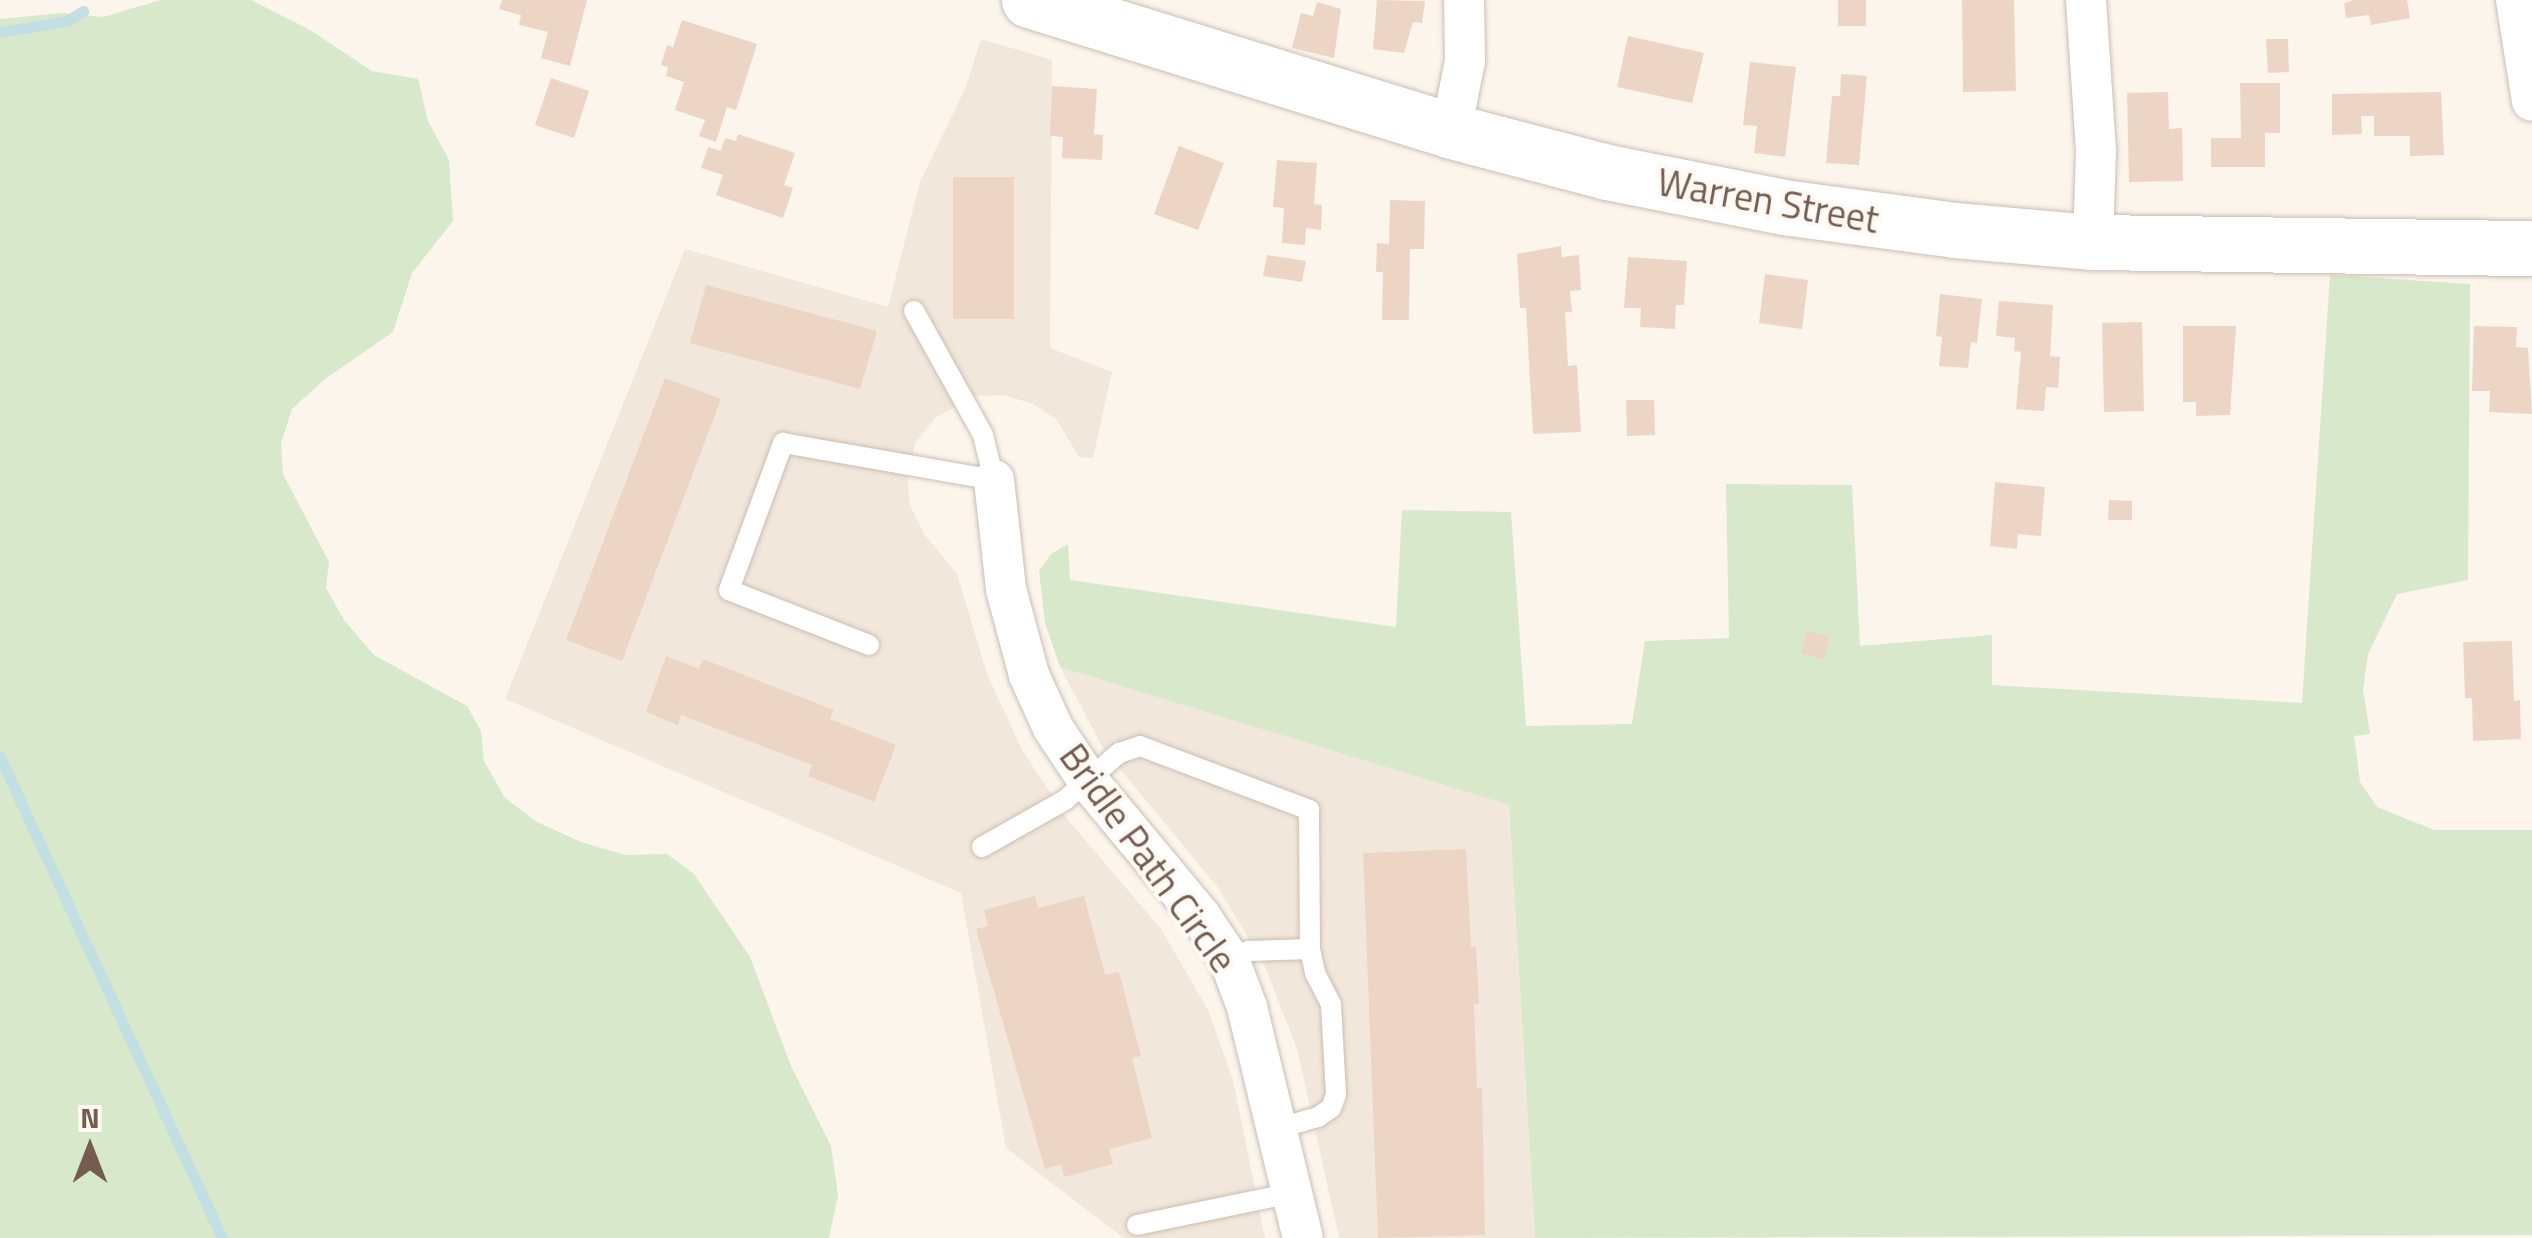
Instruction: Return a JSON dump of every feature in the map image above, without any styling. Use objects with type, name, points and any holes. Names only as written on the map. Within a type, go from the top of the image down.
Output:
[{"type":"main road","name":"Warren Street","points":[[1029,0],[1451,131],[1607,172],[1766,204],[1954,230],[2094,242],[2532,248]]},
{"type":"street","points":[[1451,131],[1465,61],[1464,0]]},
{"type":"street","points":[[2086,0],[2096,152],[2094,242]]},
{"type":"street","points":[[2516,0],[2532,101]]},
{"type":"street","name":"Bridle Path Circle","points":[[994,480],[1000,552],[1020,647],[1054,728],[1088,782],[1201,917],[1229,959],[1247,1007],[1303,1238]]},
{"type":"lane","points":[[870,645],[729,590],[784,442],[994,480],[983,436],[914,311]]},
{"type":"lane","points":[[982,847],[1051,809],[1120,753],[1151,747],[1309,810],[1310,949],[1315,974],[1332,1006],[1336,1095],[1331,1108],[1318,1116],[1276,1129]]},
{"type":"lane","points":[[1229,959],[1249,951],[1310,949]]},
{"type":"lane","points":[[1137,1224],[1292,1193]]},
{"type":"shaded area","points":[[981,39],[1052,60],[1050,348],[1112,372],[1093,458],[1079,457],[1057,420],[1033,404],[1004,395],[975,396],[935,418],[916,442],[907,473],[910,505],[924,534],[957,574],[987,674],[1022,750],[1068,820],[1161,929],[1208,1010],[1233,1080],[1265,1238],[1124,1238],[1006,1148],[961,893],[505,699],[685,249],[888,307],[920,182],[965,89]]},
{"type":"shaded area","points":[[1060,667],[1509,805],[1535,1238],[1339,1238],[1297,1049],[1264,964],[1219,889],[1103,748]]},
{"type":"green space","points":[[161,0],[251,0],[310,30],[372,71],[418,79],[428,121],[449,160],[453,221],[412,273],[393,332],[325,379],[292,409],[281,443],[283,474],[329,562],[326,588],[344,620],[374,655],[467,706],[481,731],[484,761],[505,798],[537,822],[581,842],[625,855],[667,854],[694,874],[750,957],[791,1066],[831,1146],[838,1195],[829,1238],[0,1238],[0,19],[62,13],[103,17]]},
{"type":"green space","points":[[2330,275],[2470,284],[2468,580],[2397,594],[2368,654],[2363,690],[2370,734],[2354,736],[2360,782],[2377,807],[2434,830],[2532,830],[2532,1235],[1535,1238],[1509,805],[1060,667],[1045,623],[1039,571],[1051,554],[1068,544],[1070,580],[1396,627],[1402,510],[1511,512],[1526,726],[1632,724],[1645,641],[1729,638],[1726,484],[1852,485],[1860,646],[1992,635],[1992,685],[2302,703]]},
{"type":"building","points":[[502,0],[587,0],[570,66],[541,58],[548,32],[519,25],[521,15],[499,9]]},
{"type":"building","points":[[1377,0],[1425,1],[1422,23],[1413,22],[1404,53],[1373,49]]},
{"type":"building","points":[[1838,0],[1866,0],[1866,26],[1838,26]]},
{"type":"building","points":[[1962,0],[2014,0],[2016,91],[1963,92]]},
{"type":"building","points":[[2407,0],[2410,18],[2371,25],[2369,15],[2346,18],[2344,3]]},
{"type":"building","points":[[1317,2],[1341,9],[1334,58],[1292,48],[1301,13],[1313,16]]},
{"type":"building","points":[[682,20],[757,44],[736,110],[727,107],[716,142],[699,136],[705,120],[675,110],[684,82],[666,76],[668,67],[661,65],[667,45],[673,47]]},
{"type":"building","points":[[1628,36],[1704,53],[1692,103],[1617,87]]},
{"type":"building","points":[[2266,39],[2288,39],[2289,72],[2268,73]]},
{"type":"building","points":[[1750,62],[1796,67],[1785,157],[1754,153],[1757,126],[1743,125]]},
{"type":"building","points":[[1841,74],[1867,76],[1859,165],[1826,163],[1832,96],[1840,96]]},
{"type":"building","points":[[551,78],[589,91],[574,138],[535,125]]},
{"type":"building","points":[[2240,83],[2280,83],[2280,133],[2265,133],[2265,167],[2211,167],[2211,138],[2241,138]]},
{"type":"building","points":[[1052,86],[1097,89],[1094,134],[1103,135],[1102,160],[1062,158],[1063,137],[1050,136]]},
{"type":"building","points":[[2168,92],[2169,129],[2182,128],[2183,181],[2129,182],[2127,93]]},
{"type":"building","points":[[2441,92],[2444,155],[2410,156],[2410,136],[2374,136],[2374,116],[2361,116],[2362,134],[2332,135],[2332,94]]},
{"type":"building","points":[[738,134],[795,153],[784,185],[793,188],[783,218],[716,195],[723,175],[701,168],[708,147],[721,151],[725,138],[736,141]]},
{"type":"building","points":[[1179,146],[1224,163],[1198,230],[1154,214]]},
{"type":"building","points":[[1277,160],[1317,163],[1314,204],[1322,205],[1321,230],[1306,228],[1305,245],[1282,243],[1284,208],[1273,207]]},
{"type":"building","points":[[953,177],[1014,177],[1014,319],[953,319]]},
{"type":"building","points":[[1390,200],[1425,201],[1424,249],[1410,249],[1409,320],[1382,320],[1383,272],[1376,272],[1377,243],[1389,244]]},
{"type":"building","points":[[1561,246],[1562,257],[1579,255],[1581,290],[1570,291],[1572,312],[1565,312],[1568,366],[1577,365],[1581,432],[1533,434],[1526,308],[1520,308],[1517,254]]},
{"type":"building","points":[[1267,255],[1306,261],[1302,282],[1263,276]]},
{"type":"building","points":[[1628,257],[1687,261],[1684,305],[1676,305],[1675,329],[1640,327],[1641,308],[1624,308]]},
{"type":"building","points":[[1765,274],[1808,280],[1802,329],[1759,323]]},
{"type":"building","points":[[706,285],[877,331],[860,389],[690,343]]},
{"type":"building","points":[[1940,294],[1982,299],[1977,343],[1971,342],[1968,368],[1939,366],[1942,337],[1936,336]]},
{"type":"building","points":[[1999,301],[2053,305],[2050,356],[2060,357],[2058,388],[2046,387],[2044,411],[2016,409],[2021,352],[2014,351],[2015,338],[1996,336]]},
{"type":"building","points":[[2142,322],[2144,411],[2104,412],[2102,323]]},
{"type":"building","points":[[2183,326],[2236,326],[2230,415],[2196,416],[2196,402],[2183,402]]},
{"type":"building","points":[[2474,326],[2517,327],[2516,347],[2528,348],[2532,414],[2489,412],[2490,391],[2472,391]]},
{"type":"building","points":[[665,378],[721,399],[622,661],[566,640]]},
{"type":"building","points":[[1626,400],[1654,400],[1655,435],[1627,436]]},
{"type":"building","points":[[1995,482],[2045,487],[2041,536],[2018,534],[2017,549],[1990,546]]},
{"type":"building","points":[[2109,500],[2132,501],[2132,520],[2108,520]]},
{"type":"building","points":[[1807,631],[1830,637],[1824,659],[1801,653]]},
{"type":"building","points":[[2512,641],[2514,701],[2520,700],[2521,739],[2473,741],[2472,698],[2465,698],[2463,642]]},
{"type":"building","points":[[666,656],[699,669],[703,659],[834,710],[830,719],[896,745],[874,802],[808,776],[812,765],[681,715],[678,725],[646,712]]},
{"type":"building","points":[[1466,849],[1471,947],[1476,947],[1479,1004],[1474,1004],[1477,1088],[1482,1088],[1485,1235],[1378,1238],[1363,853]]},
{"type":"building","points":[[1035,896],[1038,908],[1084,896],[1105,975],[1119,972],[1141,1056],[1132,1058],[1152,1138],[1109,1149],[1113,1164],[1064,1177],[1061,1164],[1045,1169],[976,929],[988,926],[984,910]]},
{"type":"waterway","points":[[0,32],[67,21],[83,11]]},
{"type":"waterway","points":[[0,757],[222,1238]]}]
